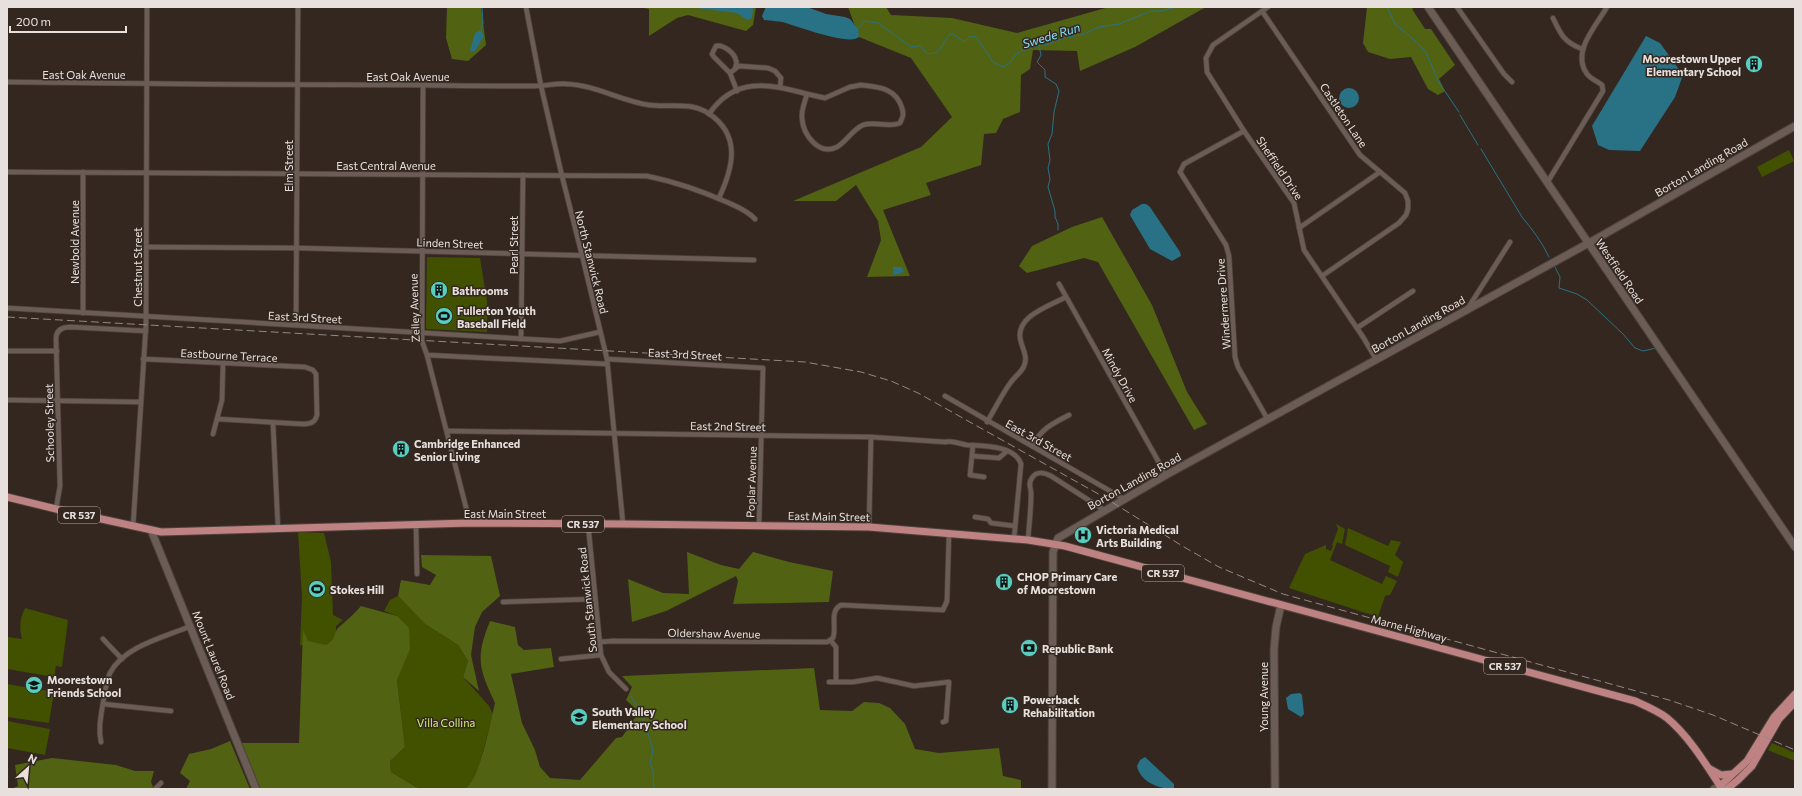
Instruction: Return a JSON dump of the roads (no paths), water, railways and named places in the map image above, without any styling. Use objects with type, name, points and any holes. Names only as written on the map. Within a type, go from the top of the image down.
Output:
[{"type":"main road","name":"East Main Street","points":[[7,497],[56,510],[133,527],[172,532],[470,523],[759,525],[869,527],[1028,540],[1054,544]]},
{"type":"main road","name":"Marne Highway","points":[[1054,544],[1635,701],[1658,712],[1670,721],[1709,769],[1721,788]]},
{"type":"main road","points":[[1721,788],[1734,773],[1748,761],[1774,717],[1795,694]]},
{"type":"main road","points":[[1721,788],[1738,780],[1752,766],[1780,719],[1795,702]]},
{"type":"main road","points":[[1709,769],[1721,775],[1734,773]]},
{"type":"street","name":"Chestnut Street","points":[[133,527],[146,331],[147,7]]},
{"type":"street","name":"Elm Street","points":[[296,325],[298,7]]},
{"type":"street","name":"North Stanwick Road","points":[[526,7],[541,86],[607,362],[623,524]]},
{"type":"street","name":"Sheffield Drive","points":[[1268,7],[1215,43],[1209,50],[1206,58],[1208,75],[1238,119],[1244,131],[1294,203],[1303,247],[1376,359]]},
{"type":"street","name":"Westfield Road","points":[[1428,7],[1587,244],[1795,546]]},
{"type":"street","points":[[1457,7],[1504,74],[1512,82]]},
{"type":"street","points":[[1547,183],[1603,91],[1603,86],[1589,76],[1585,70],[1582,60],[1582,49],[1607,7]]},
{"type":"street","name":"Castleton Lane","points":[[1262,11],[1360,155],[1405,193],[1409,204],[1406,215],[1399,223],[1322,276]]},
{"type":"street","points":[[1553,18],[1563,38],[1570,44],[1582,49]]},
{"type":"street","points":[[736,68],[737,61],[734,55],[723,46],[716,46],[713,50],[714,57],[730,73],[737,91]]},
{"type":"street","points":[[730,73],[739,66],[771,69],[781,78],[780,87]]},
{"type":"street","name":"East Oak Avenue","points":[[7,82],[424,86],[573,85],[647,105],[681,104],[693,106],[709,114],[722,126],[728,135],[731,147],[732,159],[730,170],[719,198]]},
{"type":"street","points":[[709,114],[717,103],[737,91],[758,85],[780,87],[825,98],[856,85],[880,87],[892,92],[897,98],[903,113],[903,118],[896,124],[874,123],[863,125],[851,133],[841,144],[836,147],[829,149],[822,148],[813,141],[803,124],[802,111],[807,94]]},
{"type":"street","name":"Zelley Avenue","points":[[424,86],[422,175],[422,341],[427,355],[470,523]]},
{"type":"street","name":"Borton Landing Road","points":[[1054,544],[1058,538],[1066,532],[1166,475],[1587,244],[1795,126]]},
{"type":"street","name":"Windermere Drive","points":[[1244,131],[1184,164],[1180,169],[1182,176],[1213,222],[1226,245],[1229,256],[1235,357],[1238,367],[1268,420]]},
{"type":"street","name":"East Central Avenue","points":[[7,172],[647,176],[687,185],[746,211],[755,219]]},
{"type":"street","name":"Newbold Avenue","points":[[83,313],[84,172]]},
{"type":"street","points":[[1299,228],[1380,172]]},
{"type":"street","name":"Pearl Street","points":[[521,339],[523,175]]},
{"type":"street","points":[[1468,308],[1510,242]]},
{"type":"street","name":"Linden Street","points":[[146,247],[297,248],[754,260]]},
{"type":"street","name":"Mindy Drive","points":[[1059,284],[1166,475]]},
{"type":"street","points":[[1357,328],[1413,291]]},
{"type":"street","points":[[987,422],[1008,386],[1026,363],[1020,337],[1022,324],[1027,318],[1066,297]]},
{"type":"street","name":"East 3rd Street","points":[[7,308],[560,341],[600,332]]},
{"type":"street","name":"Schooley Street","points":[[56,510],[60,486],[56,351],[56,336],[59,330],[66,327],[146,331]]},
{"type":"street","points":[[7,351],[56,351]]},
{"type":"street","name":"East 3rd Street","points":[[427,355],[763,368]]},
{"type":"street","name":"Eastbourne Terrace","points":[[143,359],[305,367],[313,370],[316,374],[317,380],[316,420],[312,423],[306,424],[273,422]]},
{"type":"street","points":[[213,434],[224,391],[223,364]]},
{"type":"street","name":"Poplar Avenue","points":[[759,525],[763,368]]},
{"type":"street","name":"East 3rd Street","points":[[945,396],[987,422],[1124,499]]},
{"type":"street","points":[[7,400],[141,402]]},
{"type":"street","points":[[1032,446],[1039,433],[1045,428],[1069,415]]},
{"type":"street","points":[[218,419],[273,422],[278,528]]},
{"type":"street","name":"East 2nd Street","points":[[447,431],[871,437],[945,442],[950,441],[998,448],[1007,451]]},
{"type":"street","points":[[869,527],[871,437]]},
{"type":"street","points":[[972,445],[970,475],[984,476]]},
{"type":"street","points":[[972,456],[999,458],[1007,451],[1018,458],[1021,464],[1014,539]]},
{"type":"street","points":[[1028,540],[1032,494],[1029,483],[1031,478],[1037,473],[1043,472],[1051,476],[1104,510]]},
{"type":"street","points":[[975,517],[988,519],[991,523],[1015,526]]},
{"type":"street","name":"South Stanwick Road","points":[[588,524],[601,654],[609,672],[626,689]]},
{"type":"street","points":[[416,525],[417,574]]},
{"type":"street","name":"Mount Laurel Road","points":[[151,530],[256,789]]},
{"type":"street","points":[[836,682],[837,648],[830,641],[834,634],[834,614],[838,606],[845,605],[943,610],[947,601],[949,533]]},
{"type":"street","points":[[1052,789],[1054,544]]},
{"type":"street","points":[[503,602],[595,599]]},
{"type":"street","name":"Young Avenue","points":[[1275,789],[1274,650],[1276,627],[1281,605]]},
{"type":"street","points":[[101,742],[100,731],[103,704],[110,673],[122,659],[138,648],[191,626]]},
{"type":"street","points":[[103,639],[122,659]]},
{"type":"street","name":"Oldershaw Avenue","points":[[600,642],[830,641]]},
{"type":"street","points":[[561,659],[601,654]]},
{"type":"street","points":[[829,682],[853,682],[877,678],[914,686],[949,682],[946,721],[943,722]]},
{"type":"street","points":[[103,704],[171,711]]},
{"type":"street","points":[[155,789],[161,783]]},
{"type":"water","points":[[689,7],[753,7],[752,18],[747,20],[737,13]]},
{"type":"water","points":[[766,7],[807,7],[826,14],[845,17],[850,19],[858,29],[859,37],[854,39],[835,38],[784,22],[764,20],[762,16]]},
{"type":"water","points":[[481,30],[484,36],[475,51],[470,51],[475,33]]},
{"type":"water","points":[[1646,36],[1660,43],[1683,75],[1675,97],[1640,151],[1609,150],[1598,145],[1592,126]]},
{"type":"water","points":[[1349,88],[1356,91],[1359,98],[1356,105],[1349,108],[1342,105],[1339,98],[1342,91]]},
{"type":"water","points":[[1142,204],[1146,204],[1150,207],[1180,252],[1181,256],[1172,261],[1150,249],[1130,215],[1132,210]]},
{"type":"water","points":[[893,267],[902,267],[904,272],[894,275]]},
{"type":"water","points":[[1300,693],[1302,695],[1304,714],[1301,717],[1288,709],[1286,698],[1291,694]]},
{"type":"water","points":[[1145,757],[1174,784],[1174,789],[1162,788],[1151,784],[1142,776],[1137,766],[1140,760]]},
{"type":"waterway","name":"Swede Run","points":[[481,30],[483,23],[482,7]]},
{"type":"waterway","name":"Swede Run","points":[[858,29],[864,21],[878,23],[910,46],[915,47],[920,45],[926,53],[931,54],[938,51],[950,34],[953,34],[964,42],[969,37],[974,36],[977,38],[993,62],[1003,67],[1010,63],[1015,55],[1035,46],[1045,45],[1066,37],[1082,35],[1099,27],[1119,24],[1151,11],[1161,11],[1176,7]]},
{"type":"waterway","points":[[1387,7],[1395,24],[1419,44],[1426,53],[1440,84],[1459,112]]},
{"type":"waterway","points":[[1039,46],[1041,55],[1037,62],[1045,70],[1045,77],[1056,84],[1059,91],[1054,112],[1052,134],[1048,144],[1050,160],[1048,168],[1050,179],[1048,187],[1055,211],[1058,230]]},
{"type":"waterway","points":[[1460,115],[1478,145]]},
{"type":"waterway","points":[[1481,149],[1522,217],[1537,236],[1549,257]]},
{"type":"waterway","points":[[1555,267],[1560,277],[1559,288],[1577,294],[1587,300],[1623,334],[1635,348],[1643,351],[1656,348]]},
{"type":"waterway","points":[[631,696],[639,710],[643,713],[643,724],[647,730],[653,750],[650,764],[653,770],[653,783],[655,789]]},
{"type":"railway","points":[[7,317],[805,362],[861,372],[891,381],[918,393],[1102,496],[1219,567],[1283,594],[1669,700],[1713,715],[1795,750]]},
{"type":"place","name":"Moorestown Upper Elementary School","points":[[1754,64]]},
{"type":"place","name":"Bathrooms","points":[[439,290]]},
{"type":"place","name":"Fullerton Youth Baseball Field","points":[[444,316]]},
{"type":"place","name":"Cambridge Enhanced Senior Living","points":[[401,449]]},
{"type":"place","name":"Victoria Medical Arts Building","points":[[1083,535]]},
{"type":"place","name":"CHOP Primary Care of Moorestown","points":[[1004,582]]},
{"type":"place","name":"Stokes Hill","points":[[317,589]]},
{"type":"place","name":"Republic Bank","points":[[1029,648]]},
{"type":"place","name":"Moorestown Friends School","points":[[34,685]]},
{"type":"place","name":"Powerback Rehabilitation","points":[[1010,705]]},
{"type":"place","name":"South Valley Elementary School","points":[[579,717]]},
{"type":"park label","name":"Villa Collina","points":[[446,722]]}]
